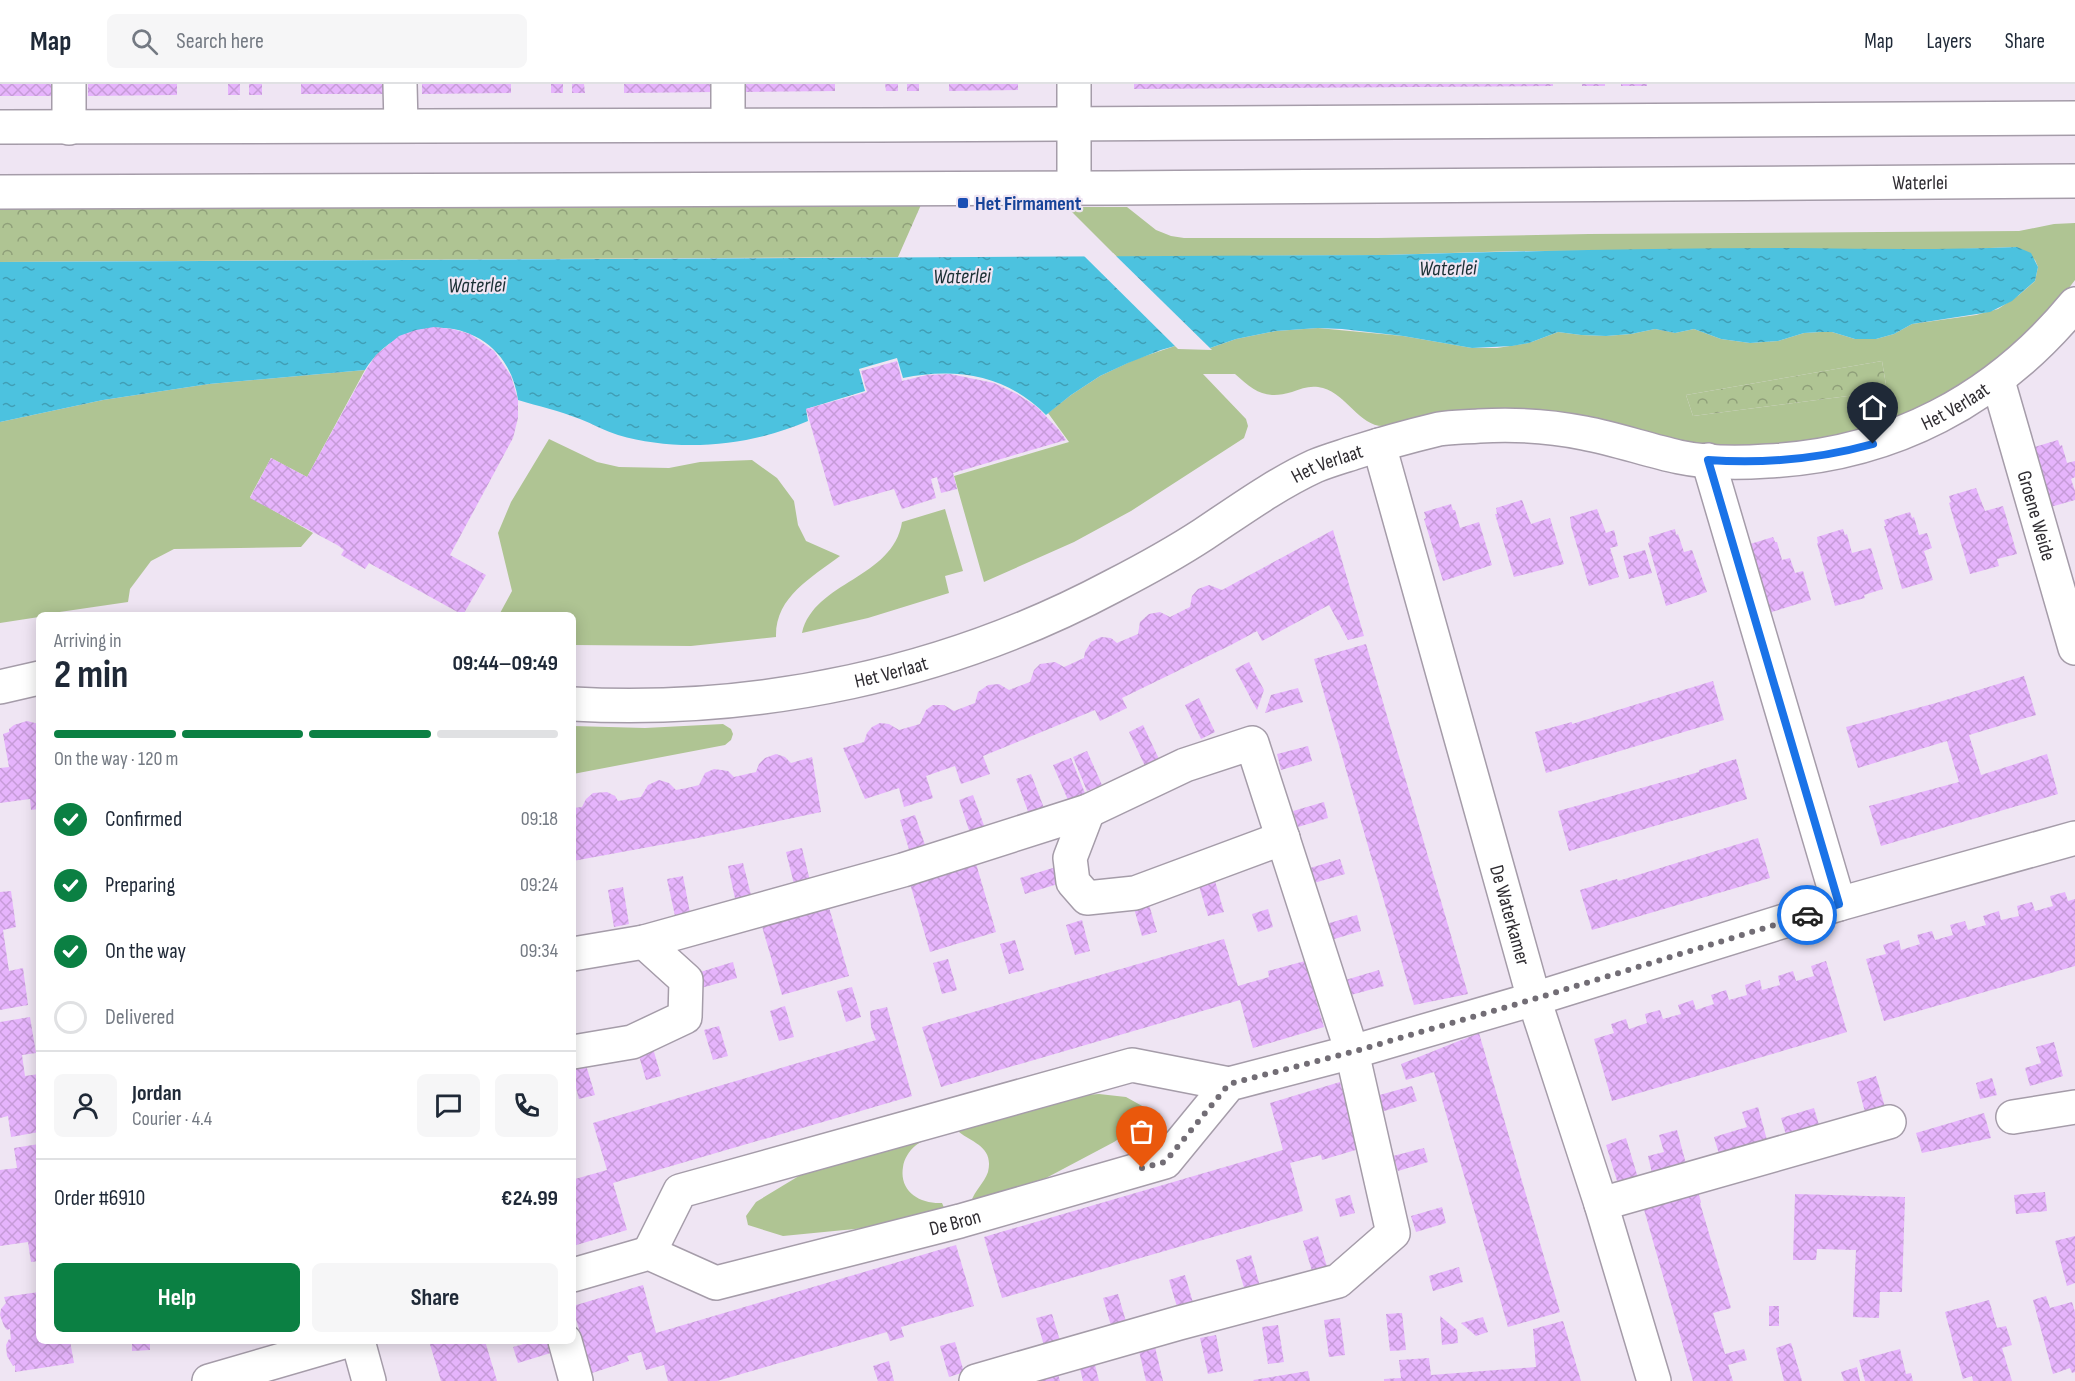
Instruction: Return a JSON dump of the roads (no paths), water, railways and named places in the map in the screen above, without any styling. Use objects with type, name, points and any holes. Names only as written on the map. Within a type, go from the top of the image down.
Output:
[{"type":"street","points":[[69,84],[69,128]]},
{"type":"street","points":[[399,84],[401,125]]},
{"type":"street","points":[[728,84],[728,124]]},
{"type":"street","points":[[1074,84],[1074,187]]},
{"type":"street","points":[[0,128],[2075,118]]},
{"type":"street","name":"Waterlei","points":[[0,192],[2075,181]]},
{"type":"street","name":"Het Verlaat","points":[[576,704],[706,703],[763,697],[858,680],[939,658],[1013,633],[1077,604],[1180,549],[1261,496],[1316,465],[1444,428],[1496,425],[1581,432],[1684,458],[1744,462],[1835,454],[1873,444],[1917,428],[1998,381],[2049,333],[2075,304]]},
{"type":"street","name":"Groene Weide","points":[[1998,381],[2075,648]]},
{"type":"street","name":"De Waterkamer","points":[[1379,445],[1534,999],[1601,1204],[1654,1381]]},
{"type":"street","points":[[1708,460],[1839,904]]},
{"type":"street","points":[[0,687],[36,679]]},
{"type":"street","points":[[576,953],[644,942],[903,870],[1088,811],[1185,765],[1252,743],[1352,1052],[1393,1233],[1338,1281],[1179,1323],[976,1381]]},
{"type":"street","points":[[1088,811],[1070,858],[1073,882],[1087,898],[1135,893],[1283,838]]},
{"type":"street","points":[[576,1274],[649,1253],[680,1191],[1132,1065],[1229,1084],[1352,1052],[1534,999],[1839,904],[2075,838]]},
{"type":"street","points":[[576,1051],[632,1042],[685,1017],[686,980],[644,942]]},
{"type":"street","name":"De Bron","points":[[649,1253],[716,1283],[960,1221],[1165,1162],[1229,1084]]},
{"type":"street","points":[[2013,1117],[2075,1107]]},
{"type":"street","points":[[1601,1204],[1889,1122]]},
{"type":"street","points":[[208,1381],[337,1344]]},
{"type":"street","points":[[359,1344],[369,1381]]},
{"type":"street","points":[[566,1344],[576,1381]]},
{"type":"water","points":[[2017,247],[2031,253],[2038,267],[2035,281],[2012,301],[1990,312],[1912,324],[1894,334],[1876,339],[1855,339],[1832,332],[1820,332],[1804,333],[1778,341],[1750,343],[1721,339],[1694,329],[1675,333],[1655,329],[1606,336],[1558,332],[1529,343],[1472,348],[1403,336],[1342,329],[1276,331],[1236,339],[1210,348],[1175,346],[1161,350],[1100,376],[1046,415],[1031,401],[1015,391],[980,377],[942,374],[903,378],[897,358],[859,369],[865,391],[806,409],[808,421],[763,436],[714,444],[666,444],[642,441],[618,435],[572,416],[518,400],[510,372],[495,351],[476,337],[453,329],[429,328],[405,335],[383,349],[365,370],[209,384],[103,400],[0,422],[0,262],[1385,255],[1644,249]]},
{"type":"place","name":"Het Firmament","points":[[963,203]]}]
